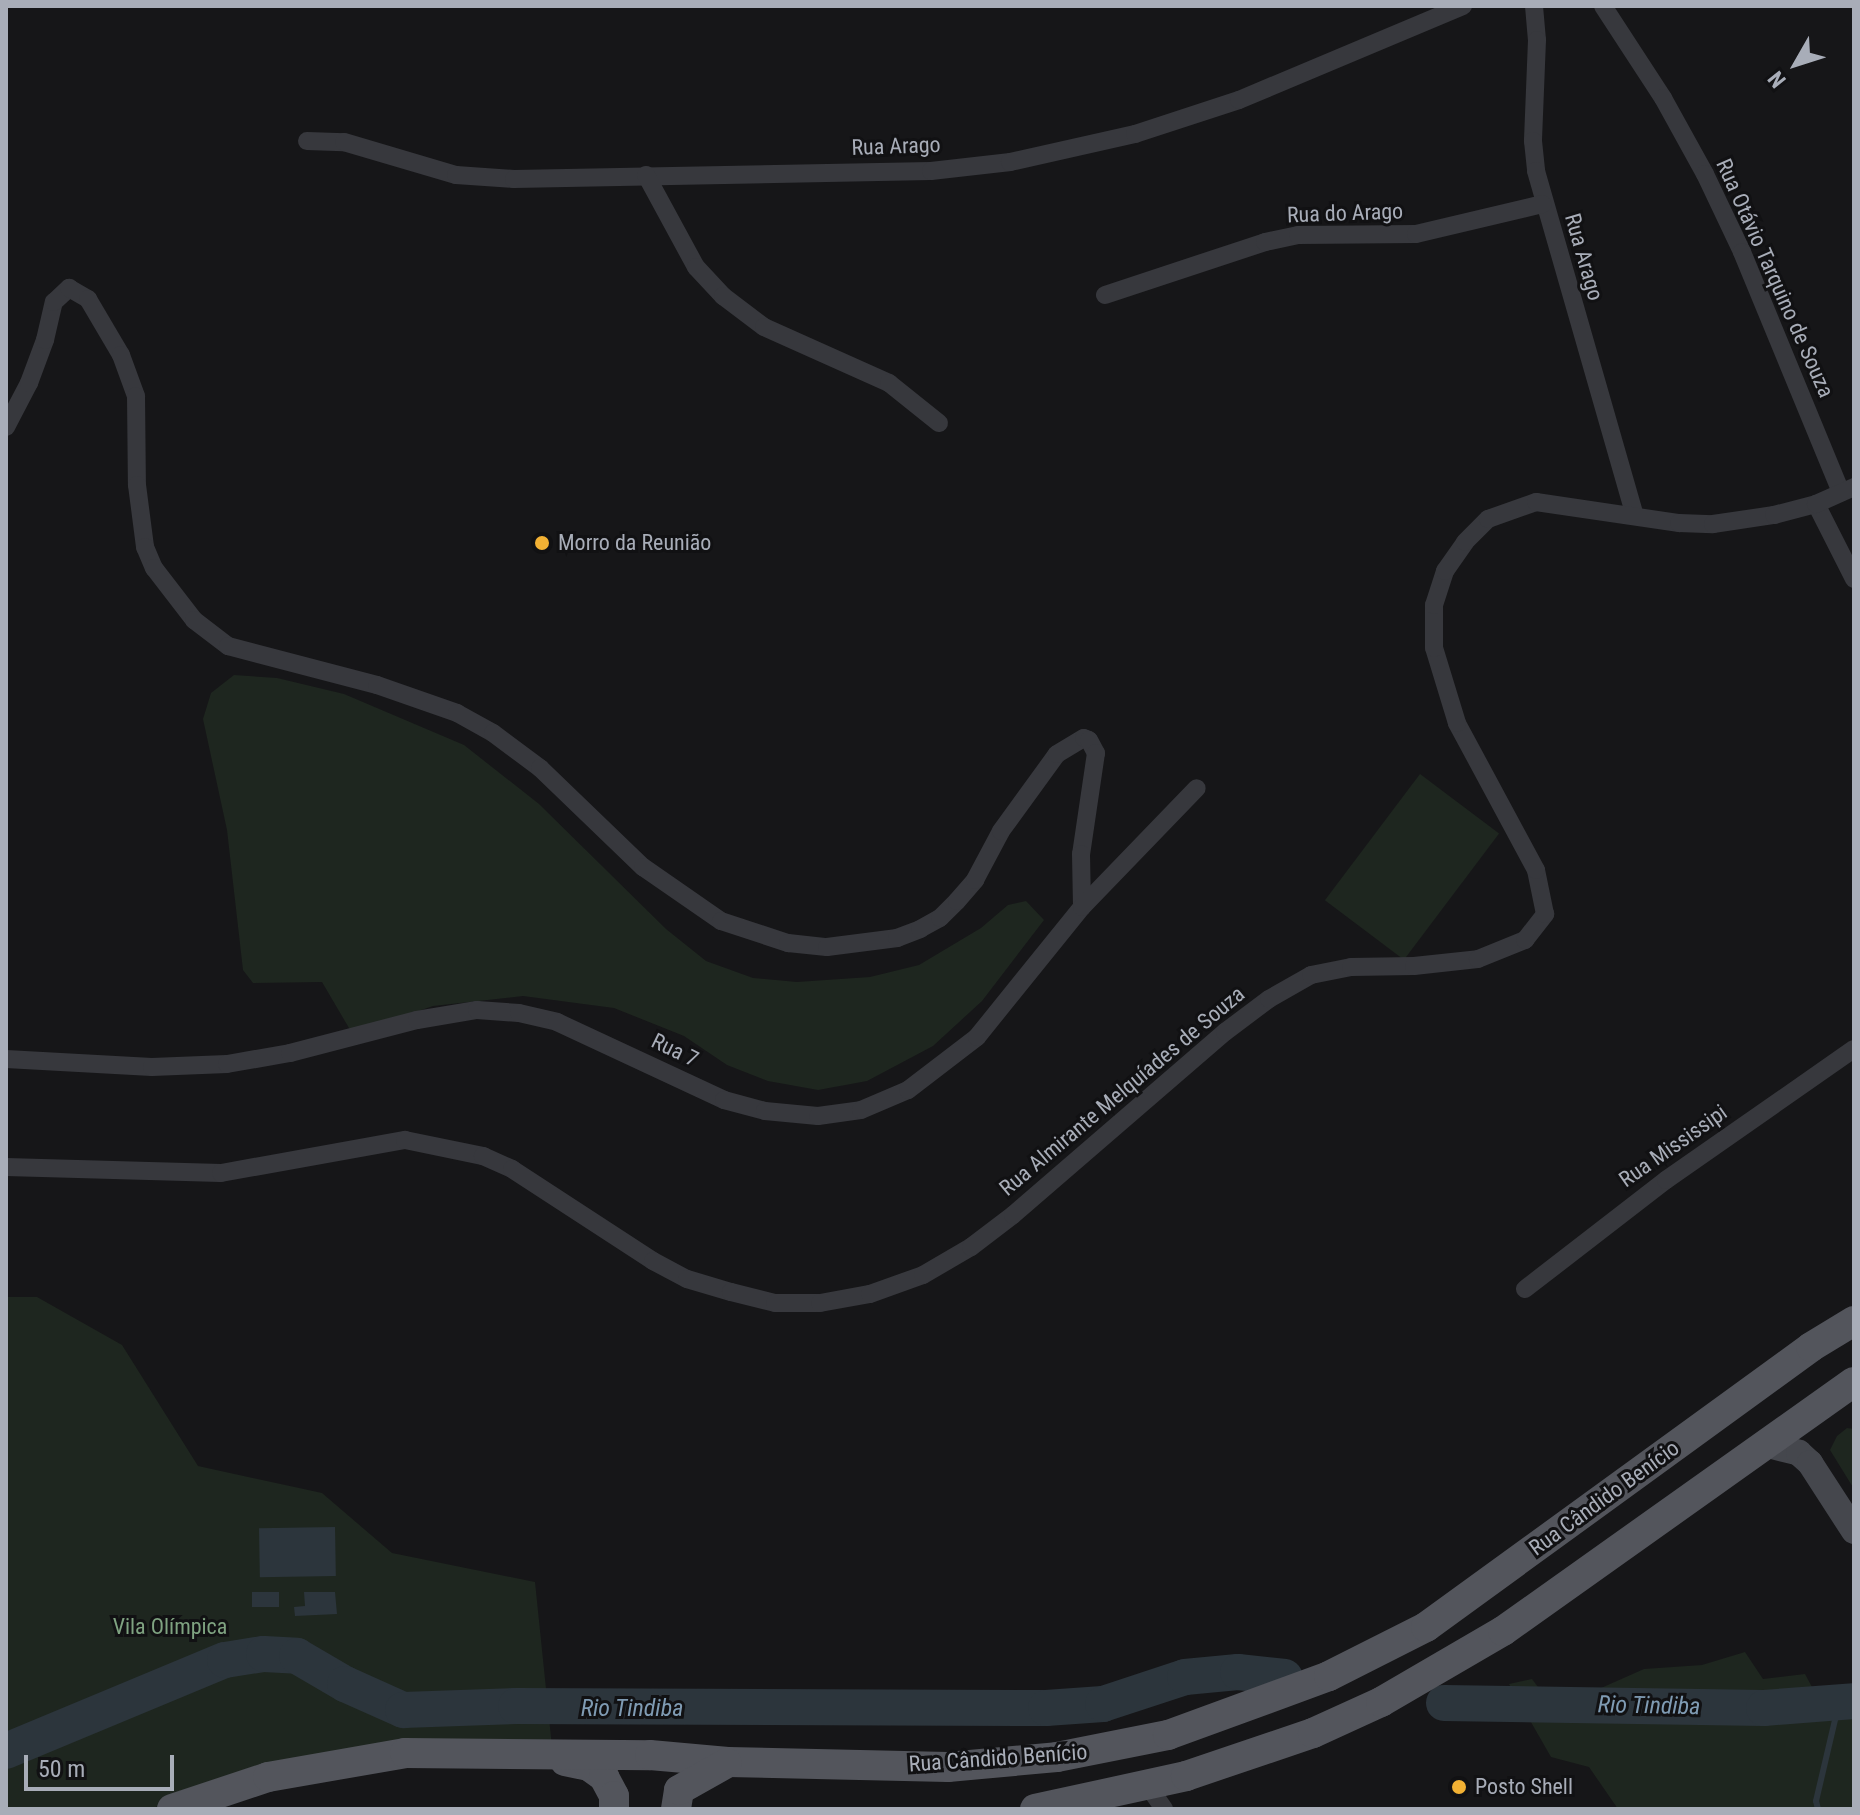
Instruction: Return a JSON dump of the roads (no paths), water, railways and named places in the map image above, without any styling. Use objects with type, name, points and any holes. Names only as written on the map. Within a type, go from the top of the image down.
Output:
[{"type":"main road","name":"Rua Cândido Benício","points":[[172,1809],[268,1777],[391,1755],[518,1752],[650,1755],[728,1762],[948,1767],[1057,1757],[1168,1735],[1329,1676],[1426,1627],[1811,1347],[1854,1321]]},
{"type":"main road","name":"Rua Cândido Benício","points":[[1035,1809],[1156,1797],[1381,1702],[1503,1631],[1854,1382]]},
{"type":"main road","points":[[1810,1463],[1812,1411]]},
{"type":"main road","points":[[1764,1444],[1785,1448],[1810,1463],[1854,1531]]},
{"type":"main road","points":[[518,1752],[589,1766],[604,1777],[614,1796],[614,1809]]},
{"type":"main road","points":[[676,1809],[679,1790],[705,1772],[728,1762]]},
{"type":"street","name":"Rua Arago","points":[[307,141],[344,142],[456,175],[514,179],[931,171],[1010,162],[1135,134],[1239,100],[1463,6]]},
{"type":"street","name":"Rua Arago","points":[[1534,6],[1537,40],[1533,141],[1543,204],[1635,516]]},
{"type":"street","name":"Rua Otávio Tarquino de Souza","points":[[1603,6],[1663,98],[1705,174],[1848,490]]},
{"type":"street","points":[[646,175],[696,267],[723,296],[764,327],[851,363],[889,383],[939,423]]},
{"type":"street","name":"Rua do Arago","points":[[1105,295],[1265,242],[1298,235],[1416,234],[1543,204]]},
{"type":"street","points":[[6,427],[34,369],[54,302],[69,288],[88,299],[121,355],[136,396],[139,518],[154,568],[194,620],[228,646],[377,685],[457,713],[540,768],[643,867],[699,908],[748,932],[788,943],[859,945],[897,938],[940,918],[975,880],[1001,831],[1057,754],[1067,745],[1084,738],[1089,740],[1096,753],[1081,854],[1082,907]]},
{"type":"street","name":"Rua Almirante Melquíades de Souza","points":[[6,1167],[221,1173],[405,1140],[483,1156],[512,1169],[653,1261],[687,1279],[731,1292],[775,1303],[820,1303],[870,1294],[923,1275],[971,1247],[1013,1215],[1225,1032],[1269,999],[1311,975],[1351,967],[1414,966],[1478,959],[1525,940],[1545,914],[1536,870],[1457,723],[1434,648],[1434,605],[1445,571],[1465,542],[1488,519],[1536,502],[1713,524],[1743,521],[1816,504],[1848,490]]},
{"type":"street","points":[[1816,504],[1854,579]]},
{"type":"street","name":"Rua 7","points":[[6,1059],[152,1067],[227,1064],[290,1053],[417,1020],[477,1010],[519,1013],[557,1022],[724,1100],[765,1111],[818,1116],[861,1110],[908,1090],[977,1037],[1082,907],[1197,788]]},
{"type":"street","name":"Rua Mississipi","points":[[1525,1289],[1655,1188],[1854,1049]]},
{"type":"waterway","name":"Rio Tindiba","points":[[6,1751],[225,1660],[264,1654],[297,1656],[345,1684],[403,1710],[516,1706],[1046,1708],[1103,1704],[1185,1677],[1238,1672],[1285,1677]]},
{"type":"waterway","name":"Rio Tindiba","points":[[1444,1703],[1764,1708],[1854,1701]]},
{"type":"waterway","points":[[1818,1809],[1816,1801],[1839,1703]]},
{"type":"place","name":"Morro da Reunião","points":[[542,543]]},
{"type":"place","name":"Posto Shell","points":[[1459,1787]]},
{"type":"park label","name":"Vila Olímpica","points":[[170,1627]]}]
